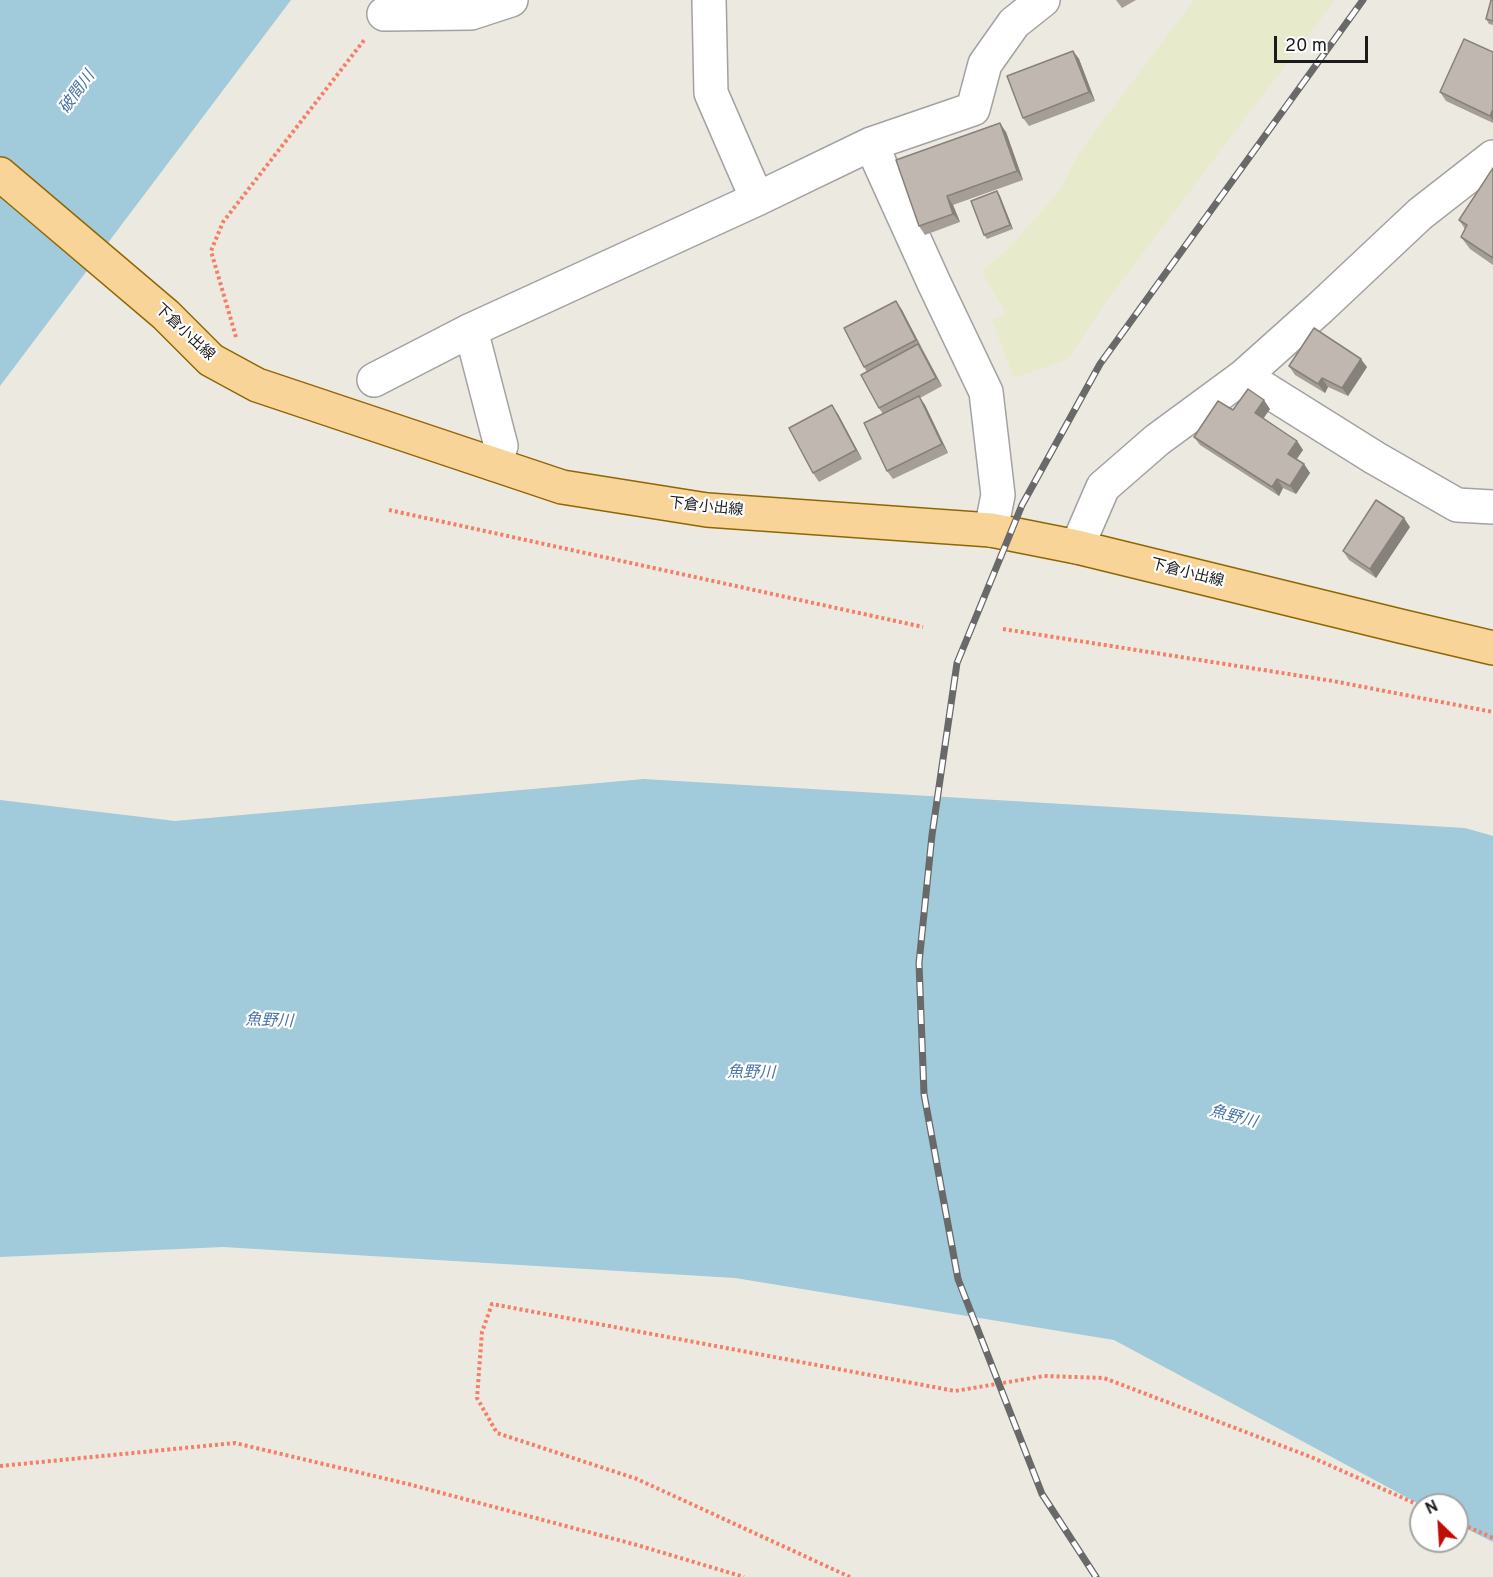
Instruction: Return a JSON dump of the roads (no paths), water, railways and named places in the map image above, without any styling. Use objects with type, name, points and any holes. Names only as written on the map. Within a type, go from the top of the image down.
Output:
[{"type":"main road","name":"下倉小出線","points":[[0,174],[166,315],[211,360],[257,385],[562,487],[707,510],[991,530],[1077,547],[1493,648]]},
{"type":"street","points":[[384,14],[471,13],[512,0]]},
{"type":"street","points":[[709,0],[711,93],[757,199]]},
{"type":"street","points":[[374,380],[471,330],[872,144],[973,109],[985,64],[1014,23],[1043,0]]},
{"type":"street","points":[[872,144],[986,392],[998,495],[991,530]]},
{"type":"street","points":[[1077,547],[1103,487],[1157,440],[1244,376],[1420,214],[1493,157]]},
{"type":"street","points":[[471,330],[501,446],[494,464]]},
{"type":"street","points":[[1244,376],[1375,458],[1457,505],[1493,507]]},
{"type":"water","name":"破間川","points":[[0,0],[291,0],[0,386]]},
{"type":"water","name":"魚野川","points":[[644,779],[1465,828],[1493,836],[1493,1542],[1469,1530],[1469,1493],[1409,1493],[1409,1499],[1114,1340],[735,1278],[223,1247],[0,1257],[0,800],[175,821]]},
{"type":"railway","points":[[1096,1577],[1042,1494],[958,1279],[924,1094],[919,963],[932,835],[957,663],[1022,505],[1100,364],[1363,0]]}]
